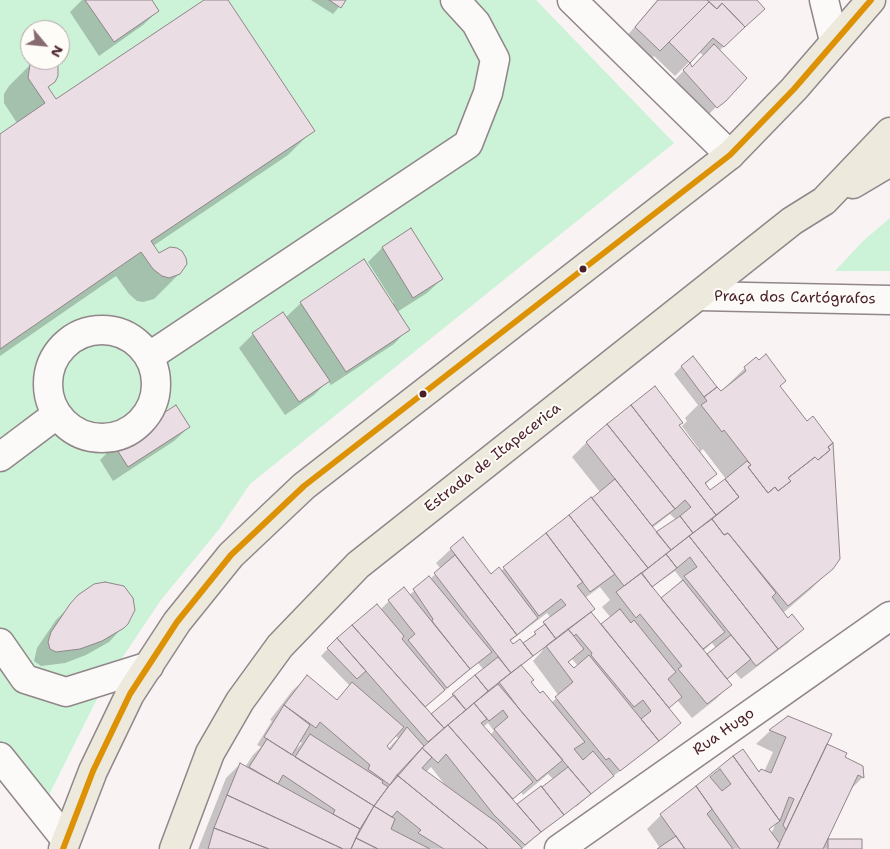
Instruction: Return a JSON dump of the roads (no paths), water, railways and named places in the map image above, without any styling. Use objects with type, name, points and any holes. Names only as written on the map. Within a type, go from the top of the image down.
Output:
[{"type":"main road","points":[[64,845],[93,771],[130,694],[177,622],[231,555],[304,486],[730,154],[794,89],[870,0]]},
{"type":"main road","name":"Estrada de Itapecerica","points":[[174,849],[210,753],[240,701],[287,639],[358,565],[792,221],[824,201],[890,132]]},
{"type":"main road","points":[[824,201],[890,162]]},
{"type":"street","points":[[150,356],[468,144],[488,93],[495,59],[476,23],[455,0]]},
{"type":"street","points":[[572,0],[730,154]]},
{"type":"street","points":[[824,0],[834,41]]},
{"type":"street","name":"Praça dos Cartógrafos","points":[[699,296],[890,300]]},
{"type":"street","points":[[89,330],[124,333],[150,356],[157,389],[154,397],[144,420],[116,438],[82,436],[56,415],[47,381],[60,349],[89,330]]},
{"type":"street","points":[[0,457],[56,415]]},
{"type":"street","name":"Rua Hugo","points":[[559,849],[890,616]]},
{"type":"street","points":[[0,643],[25,679],[66,692],[149,666]]},
{"type":"street","points":[[0,757],[64,845]]}]
